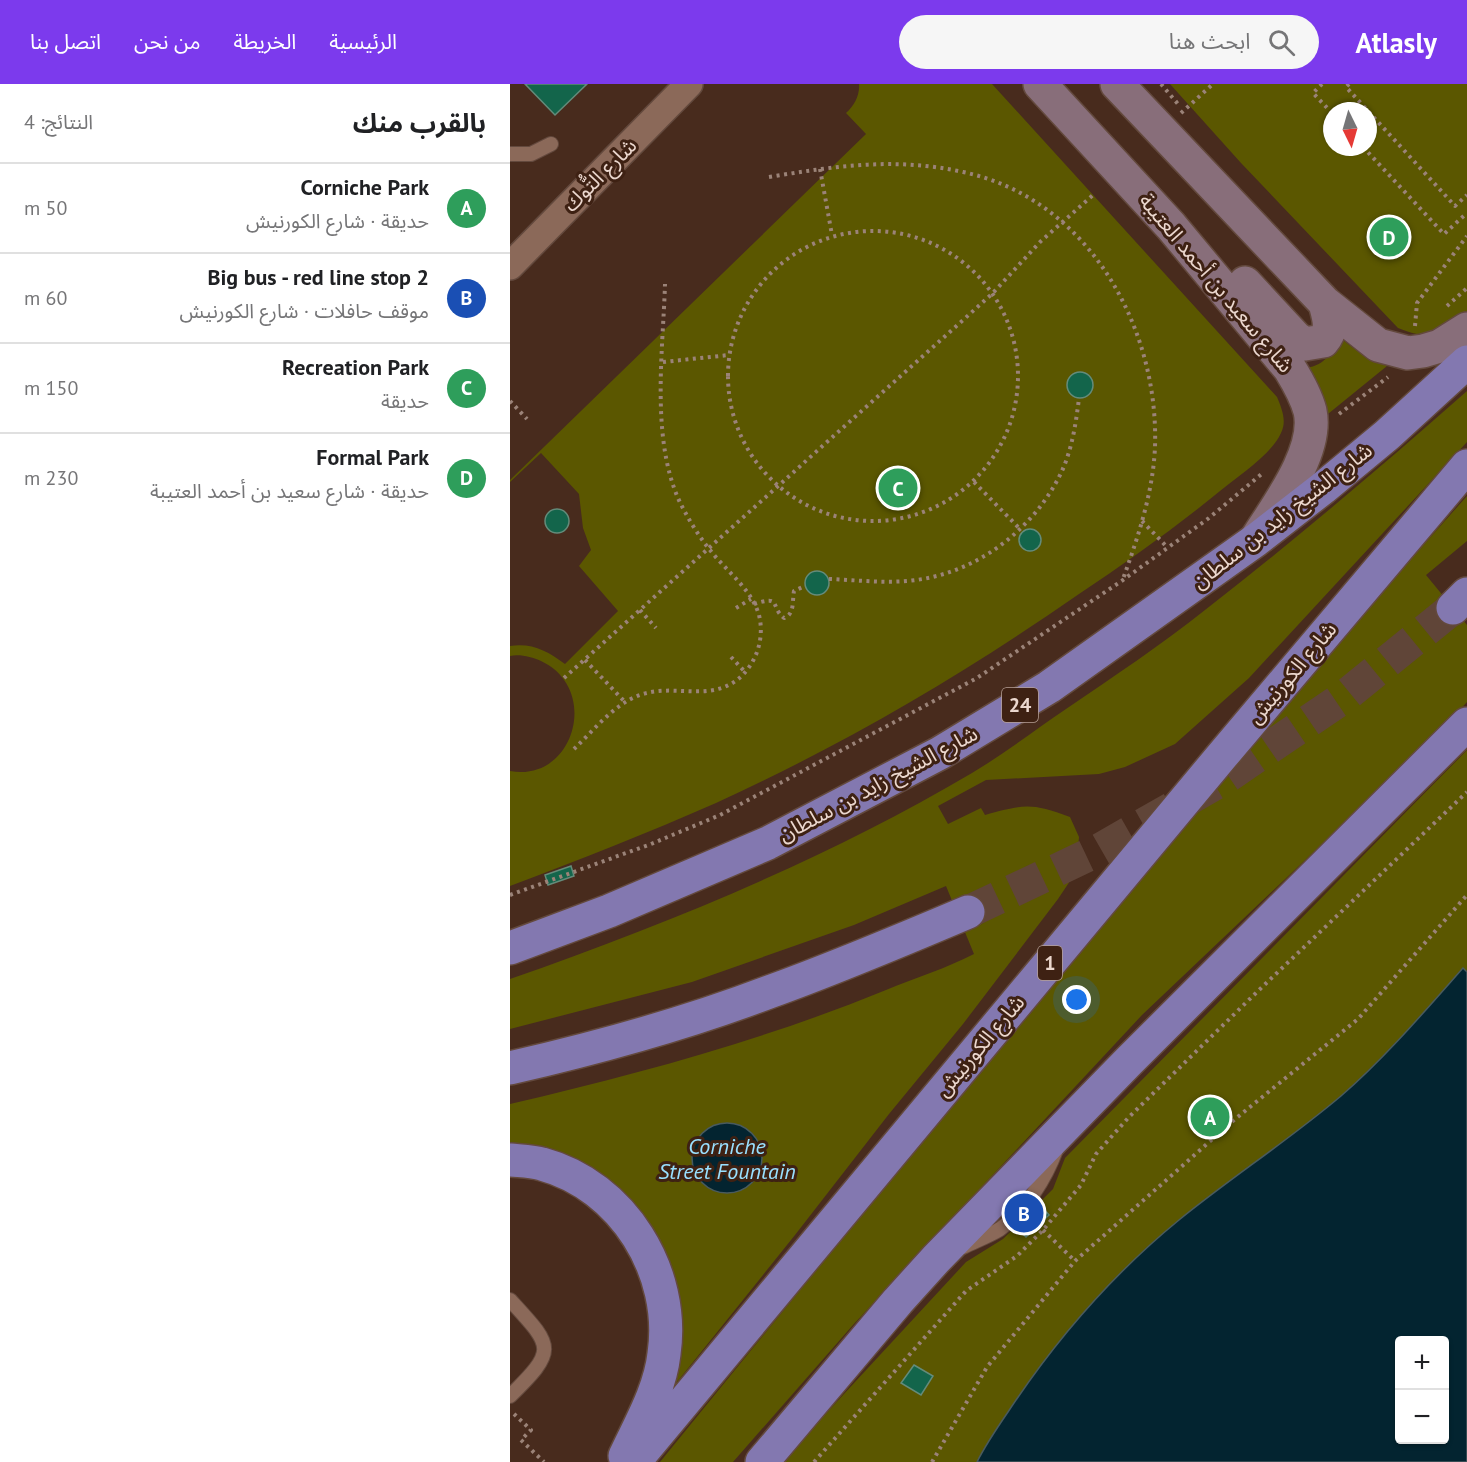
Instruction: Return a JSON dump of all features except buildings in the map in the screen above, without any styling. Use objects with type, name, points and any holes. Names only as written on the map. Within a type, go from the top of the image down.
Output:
[{"type":"highway","name":"شارع الشيخ زايد بن سلطان","points":[[510,948],[609,911],[768,843],[940,753],[1049,687],[1256,540],[1387,435],[1467,362]]},
{"type":"highway","name":"شارع الكورنيش","points":[[634,1462],[1228,748],[1467,466]]},
{"type":"highway","points":[[762,1462],[936,1259],[1129,1061],[1467,724]]},
{"type":"highway","points":[[510,1068],[566,1055],[671,1025],[767,993],[862,957],[968,912]]},
{"type":"highway","points":[[510,1160],[541,1164],[572,1176],[599,1193],[624,1216],[652,1262],[662,1293],[666,1326],[664,1355],[658,1381],[622,1462]]},
{"type":"main road","name":"شارع سعيد بن أحمد العتيبة","points":[[1040,84],[1171,226],[1290,369],[1299,385],[1310,413],[1310,432],[1302,464],[1256,540]]},
{"type":"main road","points":[[1117,84],[1325,303],[1378,345],[1408,353],[1440,346],[1456,318]]},
{"type":"main road","points":[[1171,226],[1182,228],[1204,239],[1296,338],[1305,344],[1323,341],[1329,332],[1329,318],[1325,303]]},
{"type":"street","name":"شارع التُّوك","points":[[510,266],[689,84]]},
{"type":"lane","points":[[510,154],[531,154],[551,144]]},
{"type":"lane","points":[[510,1300],[539,1331],[544,1351],[538,1366],[510,1396]]},
{"type":"path","points":[[1161,132],[1213,84]]},
{"type":"path","points":[[1322,84],[1313,93],[1323,104]]},
{"type":"path","points":[[1349,84],[1346,87],[1455,206],[1467,195]]},
{"type":"path","points":[[1371,156],[1444,234],[1467,213]]},
{"type":"path","points":[[769,177],[868,163],[923,165],[962,172],[992,180],[1041,206],[1062,222],[1098,259],[1114,282],[1137,335],[1148,368],[1155,447],[1142,521],[1123,580]]},
{"type":"path","points":[[820,169],[832,235]]},
{"type":"path","points":[[564,678],[992,294],[1062,222],[1093,195]]},
{"type":"path","points":[[874,230],[914,235],[964,264],[992,294],[1002,313],[1015,350],[1018,389],[1011,426],[1003,443],[991,463],[974,482],[944,504],[905,518],[885,521],[861,521],[839,517],[808,505],[779,486],[742,434],[729,397],[727,378],[729,355],[740,311],[757,286],[779,264],[813,242],[832,235],[874,230]]},
{"type":"path","points":[[1414,332],[1417,303],[1467,236]]},
{"type":"path","points":[[574,749],[625,702],[655,691],[711,692],[736,680],[745,672],[759,648],[761,639],[759,616],[754,604],[746,590],[709,549],[684,511],[672,479],[663,428],[665,284]]},
{"type":"path","points":[[1456,318],[1467,288]]},
{"type":"path","points":[[663,362],[729,355]]},
{"type":"path","points":[[1332,419],[1392,374]]},
{"type":"path","points":[[829,579],[899,581],[942,574],[987,555],[1020,529],[1035,512],[1061,472],[1076,421],[1079,398]]},
{"type":"path","points":[[510,401],[527,419]]},
{"type":"path","points":[[510,895],[651,844],[720,815],[977,678],[1168,548],[1209,518],[1272,465]]},
{"type":"path","points":[[974,482],[1020,529]]},
{"type":"path","points":[[1142,521],[1168,548]]},
{"type":"path","points":[[754,604],[767,600],[773,602],[779,614],[784,618],[791,613],[794,591],[805,586]]},
{"type":"path","points":[[736,608],[751,599]]},
{"type":"path","points":[[640,610],[656,628]]},
{"type":"path","points":[[731,657],[745,672]]},
{"type":"path","points":[[585,660],[625,702]]},
{"type":"path","points":[[814,1462],[966,1292],[1017,1256],[1042,1230],[1081,1185],[1096,1154],[1129,1117],[1467,792]]},
{"type":"path","points":[[932,1462],[987,1367],[1075,1261],[1234,1120],[1358,1019],[1467,895]]},
{"type":"path","points":[[1042,1230],[1075,1261]]},
{"type":"path","points":[[510,1409],[531,1430],[521,1440],[543,1462]]},
{"type":"shaded area","points":[[859,84],[992,84],[1277,397],[1284,420],[1281,433],[1277,441],[1254,464],[1151,544],[1036,624],[902,707],[810,757],[716,803],[510,886],[510,771],[532,771],[550,763],[564,749],[572,731],[574,711],[570,692],[560,674],[541,661],[530,657],[510,656],[510,646],[518,645],[539,649],[565,664],[618,611],[579,566],[591,550],[583,528],[579,494],[541,453],[510,482],[510,480],[866,134],[846,113],[856,100]]},
{"type":"shaded area","points":[[1170,84],[1467,84],[1467,311],[1450,324],[1424,334],[1398,328],[1241,163]]},
{"type":"shaded area","points":[[1337,334],[1360,353],[1387,366],[1323,418],[1306,368],[1319,364],[1328,357]]},
{"type":"shaded area","points":[[1467,391],[1467,442],[1249,678],[1175,744],[1125,767],[1099,774],[986,780],[938,806],[948,824],[981,808],[985,815],[1019,807],[1037,807],[1070,817],[1079,837],[1076,872],[963,1024],[657,1407],[681,1356],[683,1326],[678,1291],[669,1259],[654,1233],[625,1194],[583,1167],[510,1144],[510,1104],[653,1068],[794,1025],[974,954],[946,886],[854,925],[692,982],[510,1029],[510,979],[688,912],[804,861],[861,834],[984,766],[1137,661],[1239,584]]},
{"type":"shaded area","points":[[1467,496],[1467,541],[1426,575],[1467,625],[1467,702],[1438,734],[1142,1015],[853,1325],[733,1462],[660,1462],[902,1165],[1351,626]]},
{"type":"shaded area","points":[[1467,750],[1467,972],[1463,969],[1390,1049],[1324,1111],[1181,1219],[1110,1284],[1045,1360],[988,1442],[977,1462],[781,1462],[966,1262],[1003,1239],[1053,1189],[1065,1158]]},
{"type":"water","points":[[1463,968],[1467,972],[1467,1462],[977,1462],[1000,1424],[1045,1360],[1108,1286],[1179,1220],[1341,1096],[1419,1018]]},
{"type":"water","name":"Corniche Street Fountain","points":[[727,1123],[740,1126],[752,1133],[759,1145],[762,1158],[759,1171],[752,1183],[740,1190],[727,1193],[714,1190],[702,1183],[695,1171],[692,1158],[695,1145],[702,1133],[714,1126]]},
{"type":"tunnel","points":[[968,912],[1099,850],[1225,778],[1344,697],[1453,608]]},
{"type":"place","name":"Formal Park","points":[[1389,237]]},
{"type":"place","name":"Recreation Park","points":[[898,488]]},
{"type":"place","name":"Corniche Park","points":[[1210,1117]]},
{"type":"place","name":"Big bus - red line stop 2","points":[[1024,1213]]}]
